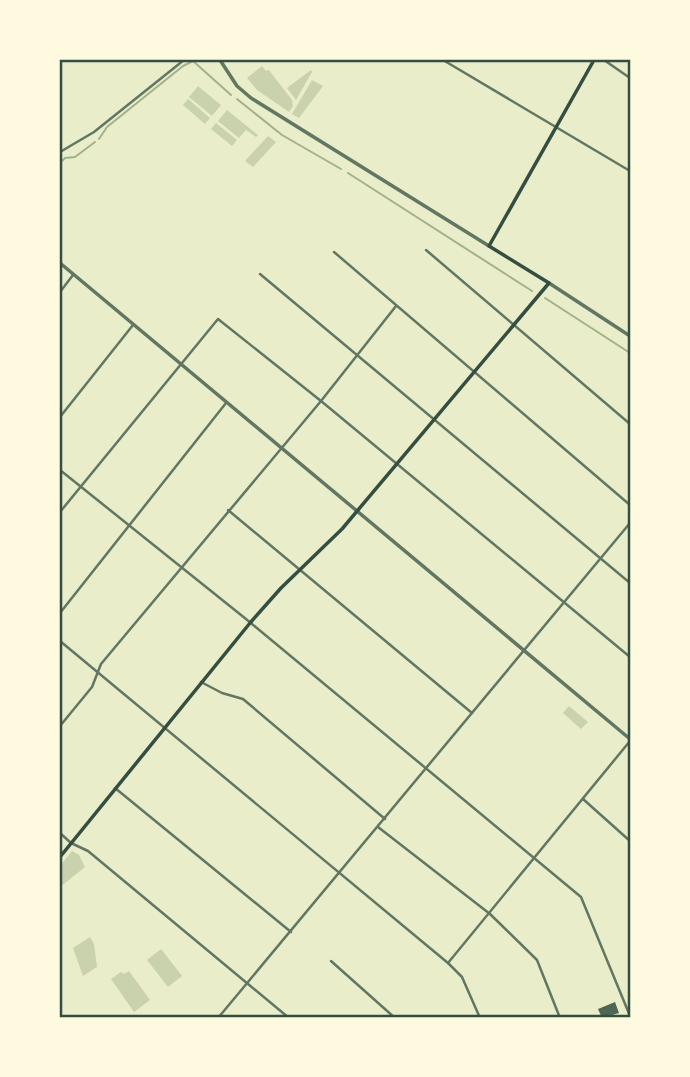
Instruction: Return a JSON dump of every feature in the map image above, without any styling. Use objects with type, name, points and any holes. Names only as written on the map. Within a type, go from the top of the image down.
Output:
[{"type":"main road","points":[[60,857],[250,623],[357,512],[549,283],[489,246],[594,60]]},
{"type":"street","points":[[60,146],[60,151],[94,132],[184,60]]},
{"type":"street","points":[[220,60],[237,86],[251,98],[489,246]]},
{"type":"street","points":[[443,60],[631,171]]},
{"type":"street","points":[[604,60],[631,78]]},
{"type":"street","points":[[426,250],[631,424]]},
{"type":"street","points":[[334,252],[631,505]]},
{"type":"street","points":[[60,263],[631,740],[448,963]]},
{"type":"street","points":[[260,274],[631,583]]},
{"type":"street","points":[[60,292],[73,275]]},
{"type":"street","points":[[549,283],[631,336]]},
{"type":"street","points":[[60,726],[93,687],[101,664],[321,401],[396,306]]},
{"type":"street","points":[[60,513],[218,319],[631,657]]},
{"type":"street","points":[[60,417],[133,325]]},
{"type":"street","points":[[60,613],[226,403]]},
{"type":"street","points":[[60,470],[181,566],[581,897],[631,1016]]},
{"type":"street","points":[[228,510],[472,713]]},
{"type":"street","points":[[218,1017],[631,523]]},
{"type":"street","points":[[60,641],[448,963],[467,986],[480,1017]]},
{"type":"street","points":[[201,682],[222,693],[243,699],[385,819]]},
{"type":"street","points":[[115,788],[291,932]]},
{"type":"street","points":[[583,799],[631,841]]},
{"type":"street","points":[[378,827],[489,914],[537,960],[560,1017]]},
{"type":"street","points":[[60,832],[71,843],[88,851],[289,1017]]},
{"type":"street","points":[[331,961],[395,1017]]},
{"type":"green space","points":[[262,66],[266,71],[269,70],[292,100],[293,106],[289,112],[257,90],[247,78]]},
{"type":"green space","points":[[311,70],[312,72],[296,100],[287,88]]},
{"type":"green space","points":[[312,80],[323,86],[299,118],[292,114]]},
{"type":"green space","points":[[198,86],[221,105],[212,116],[189,97]]},
{"type":"green space","points":[[188,99],[210,118],[205,124],[183,105]]},
{"type":"green space","points":[[227,110],[258,135],[256,137],[246,130],[239,138],[218,121]]},
{"type":"green space","points":[[216,123],[237,140],[232,146],[211,129]]},
{"type":"green space","points":[[268,136],[276,142],[253,167],[245,161]]},
{"type":"green space","points":[[569,706],[588,722],[581,729],[563,713]]},
{"type":"green space","points":[[72,851],[79,855],[85,867],[60,887],[60,866]]},
{"type":"green space","points":[[90,937],[94,944],[97,967],[83,976],[73,948]]},
{"type":"green space","points":[[161,949],[182,976],[168,987],[147,960]]},
{"type":"green space","points":[[129,971],[150,1000],[134,1012],[111,979],[121,972],[124,974]]},
{"type":"building","points":[[615,1002],[619,1013],[602,1018],[598,1009]]},
{"type":"waterway","points":[[194,60],[231,95]]},
{"type":"waterway","points":[[99,139],[107,127],[183,66],[193,61]]},
{"type":"waterway","points":[[237,99],[282,135],[341,169]]},
{"type":"waterway","points":[[60,163],[65,158],[75,157],[95,142]]},
{"type":"waterway","points":[[348,173],[532,291]]},
{"type":"waterway","points":[[545,298],[630,353]]}]
